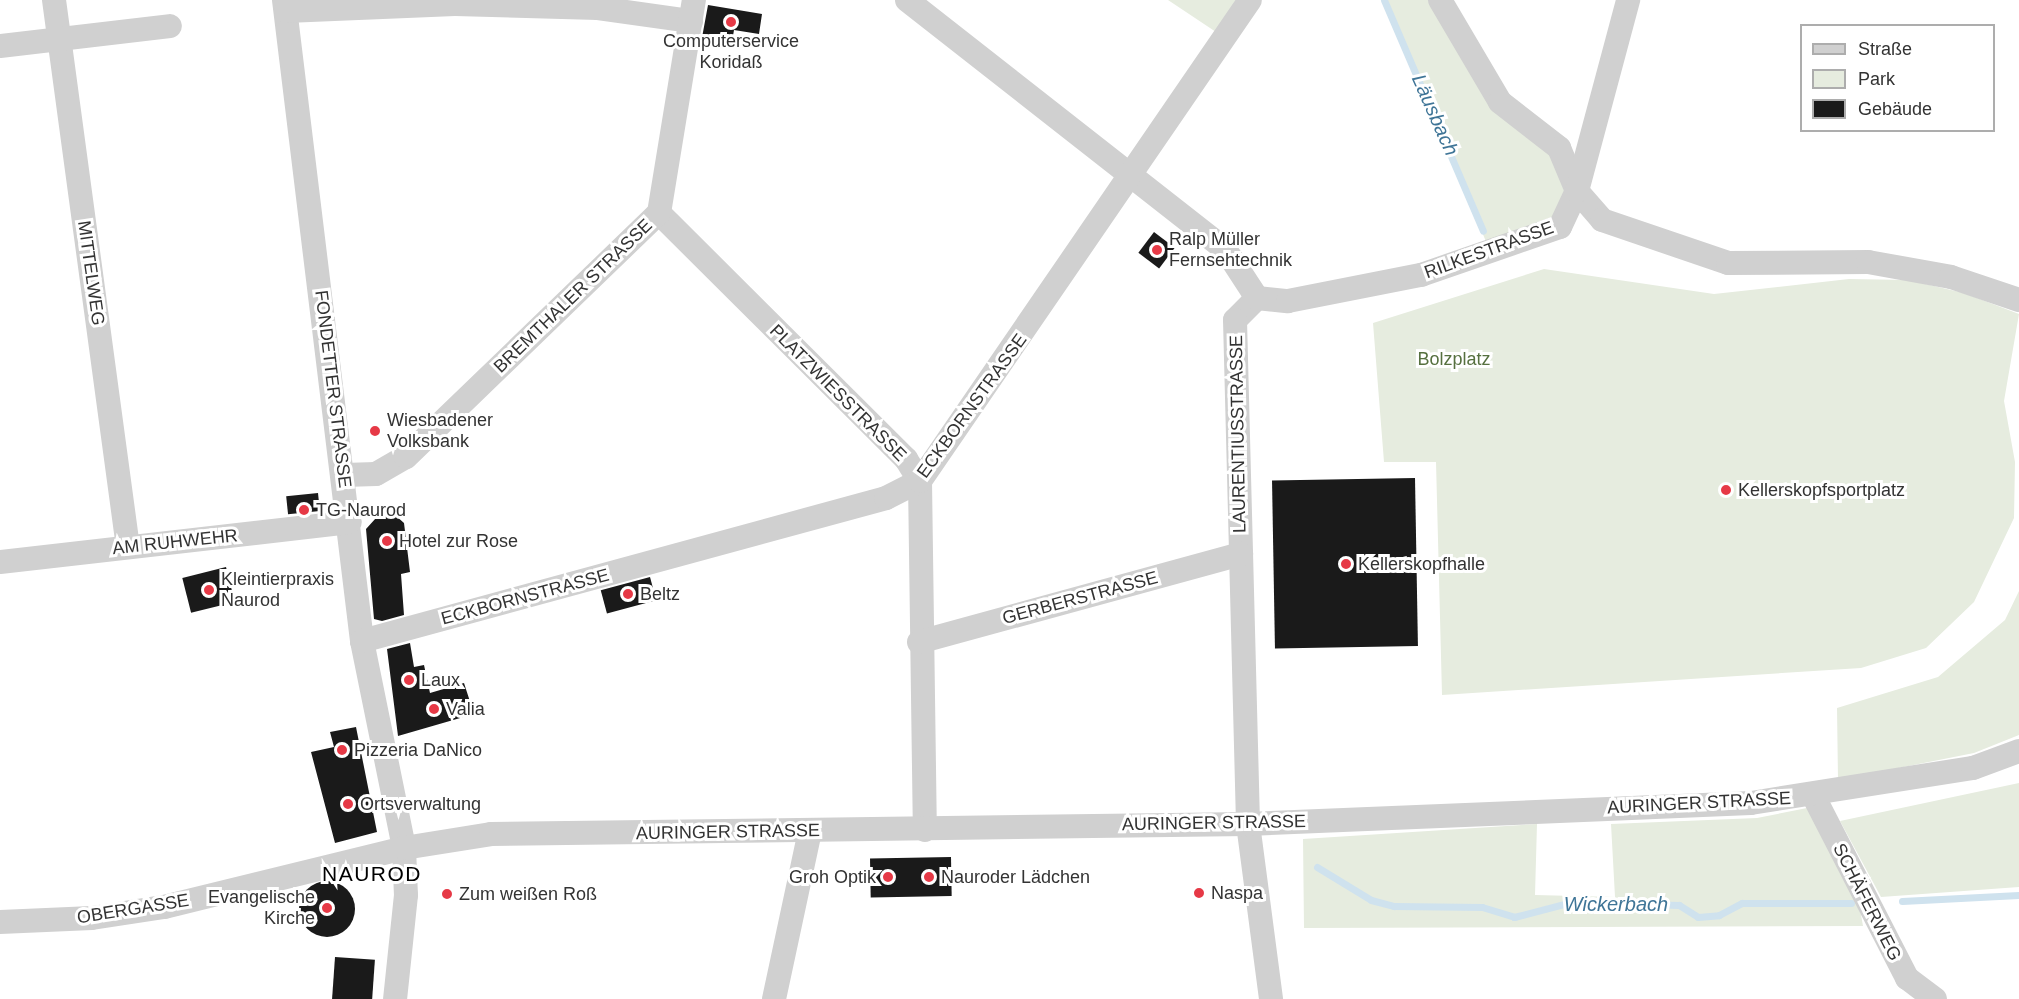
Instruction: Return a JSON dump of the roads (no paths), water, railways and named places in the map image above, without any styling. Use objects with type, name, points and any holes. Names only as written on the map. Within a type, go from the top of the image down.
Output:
[{"type":"street","name":"MITTELWEG","points":[[54,0],[128,547]]},
{"type":"street","points":[[907,0],[1225,249],[1257,298]]},
{"type":"street","name":"ECKBORNSTRASSE","points":[[362,641],[886,498],[920,481],[1133,176],[1250,0]]},
{"type":"street","points":[[1440,0],[1500,102],[1559,148],[1577,191],[1602,220],[1728,263],[1868,262],[1951,277],[2019,300]]},
{"type":"street","name":"RILKESTRASSE","points":[[1257,298],[1288,301],[1421,275],[1560,227],[1577,191],[1628,0]]},
{"type":"street","points":[[285,5],[538,6],[693,10]]},
{"type":"street","name":"FONDETTER STRASSE","points":[[285,5],[350,522],[362,641],[404,848],[406,896],[395,999]]},
{"type":"street","name":"BREMTHALER STRASSE","points":[[344,476],[376,474],[406,458],[659,213],[693,10]]},
{"type":"street","points":[[0,46],[170,26]]},
{"type":"street","name":"PLATZWIESSTRASSE","points":[[659,213],[906,459],[920,481]]},
{"type":"street","name":"LAURENTIUSSTRASSE","points":[[1257,298],[1235,320],[1248,824],[1271,999]]},
{"type":"street","points":[[920,481],[919,642],[925,830]]},
{"type":"street","name":"AM RUHWEHR","points":[[0,562],[350,522]]},
{"type":"street","name":"GERBERSTRASSE","points":[[919,642],[1241,554]]},
{"type":"street","name":"AURINGER STRASSE","points":[[404,848],[491,834],[1248,824],[1751,803],[1973,768],[2019,751]]},
{"type":"street","name":"SCHÄFERWEG","points":[[1813,795],[1907,978],[1935,999]]},
{"type":"street","points":[[774,999],[810,831]]},
{"type":"street","name":"OBERGASSE","points":[[0,922],[92,918],[164,907],[404,848]]},
{"type":"waterway","name":"Läusbach","points":[[1384,0],[1483,231]]},
{"type":"waterway","name":"Wickerbach","points":[[1317,867],[1371,900],[1394,906],[1482,907],[1514,917],[1572,902],[1679,905],[1698,917],[1719,915],[1742,903],[1851,903]]},
{"type":"waterway","name":"Wickerbach","points":[[1902,901],[2019,895]]},
{"type":"place","name":"Computerservice Koridaß","points":[[731,22]]},
{"type":"place","name":"Ralp Müller Fernsehtechnik","points":[[1157,250]]},
{"type":"place","name":"Wiesbadener Volksbank","points":[[375,431]]},
{"type":"place","name":"Kellerskopfsportplatz","points":[[1726,490]]},
{"type":"place","name":"TG-Naurod","points":[[304,510]]},
{"type":"place","name":"Hotel zur Rose","points":[[387,541]]},
{"type":"place","name":"Kellerskopfhalle","points":[[1346,564]]},
{"type":"place","name":"Kleintierpraxis Naurod","points":[[209,590]]},
{"type":"place","name":"Beltz","points":[[628,594]]},
{"type":"place","name":"Laux","points":[[409,680]]},
{"type":"place","name":"Valia","points":[[434,709]]},
{"type":"place","name":"Pizzeria DaNico","points":[[342,750]]},
{"type":"place","name":"Ortsverwaltung","points":[[348,804]]},
{"type":"place","name":"Groh Optik","points":[[888,877]]},
{"type":"place","name":"Nauroder Lädchen","points":[[929,877]]},
{"type":"place","name":"Naspa","points":[[1199,893]]},
{"type":"place","name":"Zum weißen Roß","points":[[447,894]]},
{"type":"place","name":"Evangelische Kirche","points":[[327,908]]},
{"type":"district","name":"NAUROD","points":[[372,874]]},
{"type":"park label","name":"Bolzplatz","points":[[1454,359]]}]
